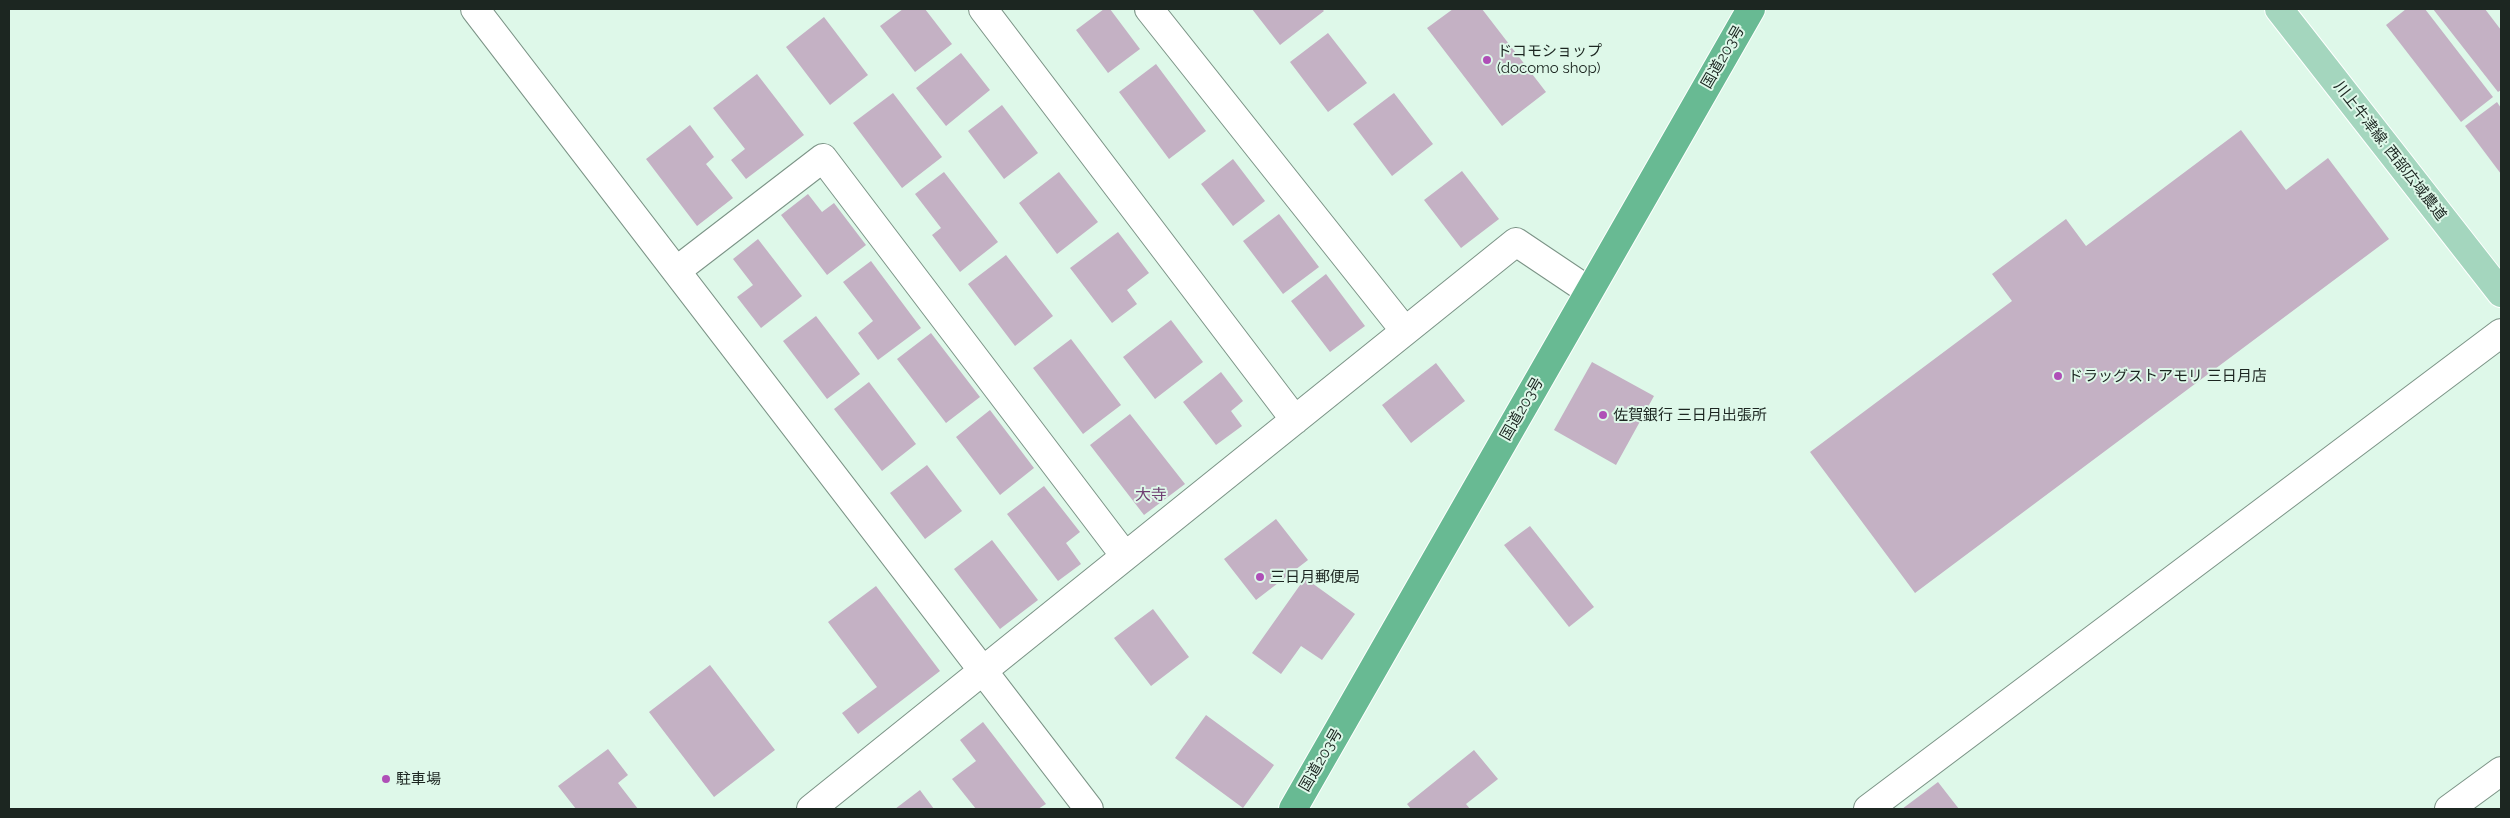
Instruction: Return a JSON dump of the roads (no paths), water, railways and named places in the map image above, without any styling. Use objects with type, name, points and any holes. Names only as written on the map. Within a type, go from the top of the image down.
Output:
[{"type":"highway","name":"国道203号","points":[[1293,809],[1751,9]]},
{"type":"main road","name":"川上牛津線; 西部広域農道","points":[[2279,9],[2501,293]]},
{"type":"street","points":[[475,9],[1089,809]]},
{"type":"street","points":[[983,9],[1295,420]]},
{"type":"street","points":[[1149,9],[1406,331]]},
{"type":"street","points":[[676,271],[823,158],[1125,556]]},
{"type":"street","points":[[811,809],[1516,242],[1589,291]]},
{"type":"street","points":[[1868,809],[2501,333]]},
{"type":"street","points":[[2449,809],[2501,771]]},
{"type":"place","name":"ドコモショップ (docomo shop)","points":[[1487,60]]},
{"type":"place","name":"ドラッグストアモリ 三日月店","points":[[2058,376]]},
{"type":"place","name":"佐賀銀行 三日月出張所","points":[[1603,415]]},
{"type":"place","name":"三日月郵便局","points":[[1260,577]]},
{"type":"place","name":"駐車場","points":[[386,779]]},
{"type":"district","name":"大寺","points":[[1151,495]]}]
